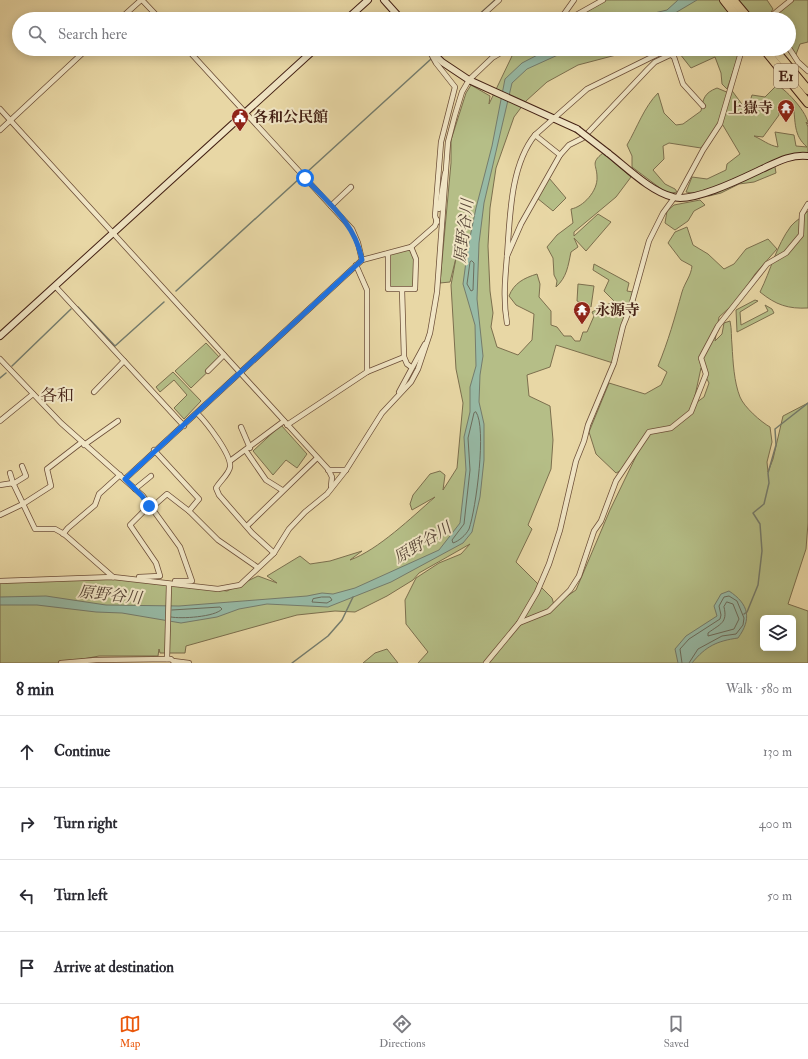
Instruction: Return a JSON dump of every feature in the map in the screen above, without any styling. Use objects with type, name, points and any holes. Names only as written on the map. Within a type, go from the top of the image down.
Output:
[{"type":"highway","points":[[727,0],[735,12]]},
{"type":"highway","points":[[727,0],[741,12]]},
{"type":"highway","name":"E1","points":[[770,56],[808,103]]},
{"type":"highway","name":"E1","points":[[780,56],[808,90]]},
{"type":"street","points":[[128,12],[142,0],[153,12]]},
{"type":"street","points":[[355,12],[368,0]]},
{"type":"street","points":[[384,0],[395,12]]},
{"type":"street","points":[[486,12],[499,0]]},
{"type":"street","points":[[565,12],[574,0]]},
{"type":"street","points":[[582,12],[603,0]]},
{"type":"street","points":[[776,12],[791,0]]},
{"type":"street","points":[[0,130],[80,56]]},
{"type":"street","points":[[193,56],[352,229],[358,243],[362,260]]},
{"type":"street","points":[[0,336],[307,56]]},
{"type":"street","points":[[432,56],[455,87],[441,142],[435,216],[437,222]]},
{"type":"street","points":[[0,581],[113,577],[134,578],[169,586],[218,589],[231,588],[240,584],[274,553],[289,529],[305,512],[327,494],[331,486],[346,470],[382,414],[410,382],[418,369],[428,338],[437,292],[448,142],[462,92],[471,80],[495,56]]},
{"type":"street","points":[[507,323],[504,301],[513,193],[523,157],[535,135],[552,118],[587,89],[602,80],[654,56]]},
{"type":"street","points":[[507,256],[521,224],[560,155],[569,145],[583,138],[655,62],[668,56]]},
{"type":"street","points":[[673,56],[684,84],[703,106]]},
{"type":"street","points":[[486,663],[519,623],[537,592],[549,564],[560,530],[576,460],[584,441],[588,425],[616,357],[623,326],[631,306],[649,241],[663,213],[675,198],[720,124],[740,56]]},
{"type":"street","points":[[794,56],[798,62],[808,71]]},
{"type":"street","points":[[436,57],[471,80],[576,130],[658,191],[675,198],[702,193],[792,156],[808,156]]},
{"type":"street","points":[[0,109],[328,470],[332,477],[331,486]]},
{"type":"street","points":[[535,135],[560,155]]},
{"type":"street","points":[[125,479],[154,450],[184,426],[362,260],[412,247],[435,226],[437,222],[442,183],[447,163]]},
{"type":"street","points":[[331,206],[351,187]]},
{"type":"street","points":[[519,623],[549,611],[570,590],[579,576],[594,531],[601,521],[616,481],[649,432],[671,428],[691,412],[706,374],[701,358],[718,326],[767,264],[786,253],[801,235],[802,214],[808,204]]},
{"type":"street","points":[[388,253],[388,290],[415,289],[416,259],[412,247]]},
{"type":"street","points":[[356,265],[367,290],[366,372]]},
{"type":"street","points":[[54,286],[95,332],[184,426]]},
{"type":"street","points":[[402,290],[404,357],[407,364],[411,367]]},
{"type":"street","points":[[395,399],[428,338]]},
{"type":"street","points":[[208,371],[224,355]]},
{"type":"street","points":[[230,461],[366,372],[404,357]]},
{"type":"street","points":[[0,359],[83,443],[136,489],[180,547],[192,581],[170,581],[167,659]]},
{"type":"street","points":[[94,392],[124,361]]},
{"type":"street","points":[[0,421],[33,394]]},
{"type":"street","points":[[197,413],[212,432],[230,461],[230,468],[216,488],[219,495],[274,553]]},
{"type":"street","points":[[0,515],[22,504],[51,486],[47,469],[83,443],[118,421]]},
{"type":"street","points":[[241,427],[248,449],[266,480],[282,490]]},
{"type":"street","points":[[154,450],[199,499],[189,512]]},
{"type":"street","points":[[247,526],[316,458]]},
{"type":"street","points":[[0,485],[13,484],[26,476],[22,466]]},
{"type":"street","points":[[328,470],[346,470]]},
{"type":"street","points":[[10,473],[13,484],[35,529],[55,529],[63,534],[113,577]]},
{"type":"street","points":[[63,534],[68,528],[95,506],[99,494],[120,475]]},
{"type":"street","points":[[136,489],[151,476]]},
{"type":"street","points":[[134,578],[160,576],[156,562],[130,525],[167,494],[189,512],[218,540],[257,567]]},
{"type":"street","points":[[61,663],[96,660],[167,659],[189,663]]},
{"type":"green space","points":[[603,0],[767,0],[773,9],[771,12],[581,12]]},
{"type":"green space","points":[[790,0],[808,0],[808,42],[800,44],[796,54],[796,12],[778,12]]},
{"type":"green space","points":[[512,56],[612,56],[578,65],[547,82],[526,101],[514,117],[496,168],[490,208],[488,246],[490,291],[493,313],[491,327],[497,347],[518,355],[532,340],[534,314],[516,305],[509,296],[517,284],[528,277],[537,274],[540,284],[539,297],[551,311],[551,325],[557,327],[564,336],[571,336],[575,341],[580,341],[583,332],[587,332],[594,316],[592,312],[615,302],[604,291],[609,280],[593,270],[594,264],[629,283],[627,291],[633,292],[613,363],[556,345],[550,367],[527,375],[529,396],[550,406],[553,440],[551,469],[528,525],[532,529],[516,562],[552,598],[554,605],[576,590],[610,510],[639,450],[624,469],[616,473],[596,454],[589,432],[609,383],[645,394],[661,385],[667,372],[658,366],[692,266],[681,260],[668,243],[675,232],[687,227],[693,245],[708,254],[724,269],[734,264],[746,249],[768,239],[777,249],[755,274],[737,301],[719,317],[715,341],[722,334],[724,323],[730,321],[734,372],[740,397],[753,414],[770,427],[772,442],[767,462],[768,472],[773,459],[783,416],[808,403],[808,523],[806,549],[788,604],[808,611],[808,663],[418,663],[428,652],[406,624],[405,600],[416,578],[439,563],[461,554],[470,544],[419,573],[413,580],[387,596],[355,612],[335,611],[297,615],[186,646],[185,653],[160,653],[159,649],[158,656],[99,656],[62,663],[0,663],[0,582],[113,577],[227,591],[258,576],[277,583],[267,576],[300,556],[310,564],[330,561],[362,551],[350,560],[372,549],[435,497],[412,510],[410,504],[413,495],[430,474],[440,471],[445,475],[443,490],[457,468],[463,403],[456,369],[451,285],[456,258],[450,282],[440,283],[451,163],[451,140],[466,93],[471,85],[490,96],[489,104]],"holes":[[[701,368],[709,383],[704,397],[693,405]]]},
{"type":"green space","points":[[682,56],[739,56],[727,89],[722,84],[721,73],[715,57],[691,68]]},
{"type":"green space","points":[[791,56],[795,56],[796,62]]},
{"type":"green space","points":[[777,85],[797,103],[805,115],[808,124],[806,122],[808,127],[808,154],[779,161],[775,167],[776,173],[754,182],[739,184],[721,193],[709,196],[686,192],[692,177],[707,179],[726,170],[727,164],[740,154],[721,122],[701,148],[669,143],[663,146],[664,159],[653,170],[665,184],[675,189],[677,192],[668,194],[632,167],[632,156],[627,145],[645,111],[658,93],[664,113],[676,125],[683,124],[701,111],[707,94],[717,88],[729,93],[730,88],[747,111],[752,95],[765,97]],"holes":[[[793,105],[797,133],[799,138],[807,147],[796,146],[794,135],[775,132],[778,147],[768,144],[754,136],[763,137],[779,115],[779,106]]]},
{"type":"green space","points":[[603,153],[631,177],[616,197],[574,232],[574,236],[598,214],[611,222],[586,251],[574,238],[578,247],[571,252],[565,275],[556,287],[557,281],[554,275],[553,258],[547,247],[557,235],[573,223],[571,209],[576,208],[585,202],[595,188],[597,173],[595,162]]},
{"type":"green space","points":[[549,178],[566,198],[553,211],[537,198]]},
{"type":"green space","points":[[700,200],[705,205],[694,211],[688,221],[675,230],[665,223],[667,211],[674,205]]},
{"type":"green space","points":[[808,211],[808,308],[788,307],[771,300],[760,292],[781,242],[791,226]]},
{"type":"green space","points":[[411,249],[414,253],[414,288],[389,289],[390,254]]},
{"type":"green space","points":[[578,284],[594,286],[591,307],[577,301]]},
{"type":"green space","points":[[755,300],[758,301],[740,312],[741,325],[768,311],[765,305],[772,309],[774,313],[737,332],[736,310]]},
{"type":"green space","points":[[206,343],[221,359],[191,388],[175,371]]},
{"type":"green space","points":[[173,372],[201,401],[184,419],[174,408],[187,395],[174,380],[160,392],[156,387]]},
{"type":"green space","points":[[281,425],[307,454],[297,468],[286,460],[273,475],[253,451]]},
{"type":"green space","points":[[387,649],[398,663],[363,663],[375,653]]},
{"type":"water","points":[[678,0],[697,0],[677,12],[659,12],[667,10]]},
{"type":"water","points":[[536,56],[556,56],[527,69],[512,83],[484,203],[479,243],[477,299],[483,356],[480,375],[479,402],[484,424],[484,460],[480,497],[472,532],[463,543],[391,582],[328,607],[267,604],[239,609],[217,617],[181,623],[122,613],[96,612],[37,605],[0,605],[0,597],[46,596],[106,605],[179,606],[307,596],[322,593],[333,594],[355,588],[439,550],[460,523],[466,470],[464,437],[470,412],[470,387],[476,366],[475,325],[463,284],[468,247],[476,208],[492,146],[505,79],[522,63]]},
{"type":"water","points":[[729,591],[741,601],[746,612],[747,618],[738,638],[712,645],[702,652],[692,663],[678,663],[675,649],[686,636],[717,616],[714,606],[721,594]]},
{"type":"waterway","points":[[482,12],[495,0]]},
{"type":"waterway","points":[[306,173],[431,59]]},
{"type":"waterway","points":[[176,291],[300,178]]},
{"type":"waterway","points":[[78,307],[115,346],[164,302]]},
{"type":"waterway","points":[[12,366],[71,309]]},
{"type":"waterway","points":[[0,378],[6,373]]},
{"type":"waterway","points":[[744,614],[747,612],[758,585],[762,551],[760,524],[753,513],[764,504],[769,483],[768,473],[776,445],[775,429],[808,403]]},
{"type":"waterway","points":[[292,663],[328,636],[342,620],[353,597]]},
{"type":"place","name":"上嶽寺","points":[[786,123]]},
{"type":"place","name":"各和公民館","points":[[240,132]]},
{"type":"place","name":"永源寺","points":[[582,325]]},
{"type":"district","name":"各和","points":[[57,395]]},
{"type":"route","points":[[149,506],[142,496],[125,479],[154,450],[184,426],[362,260],[358,243],[352,229],[305,178]]},
{"type":"water label","name":"原野谷川","points":[[463,231]]},
{"type":"water label","name":"原野谷川","points":[[422,542]]},
{"type":"water label","name":"原野谷川","points":[[110,594]]}]
